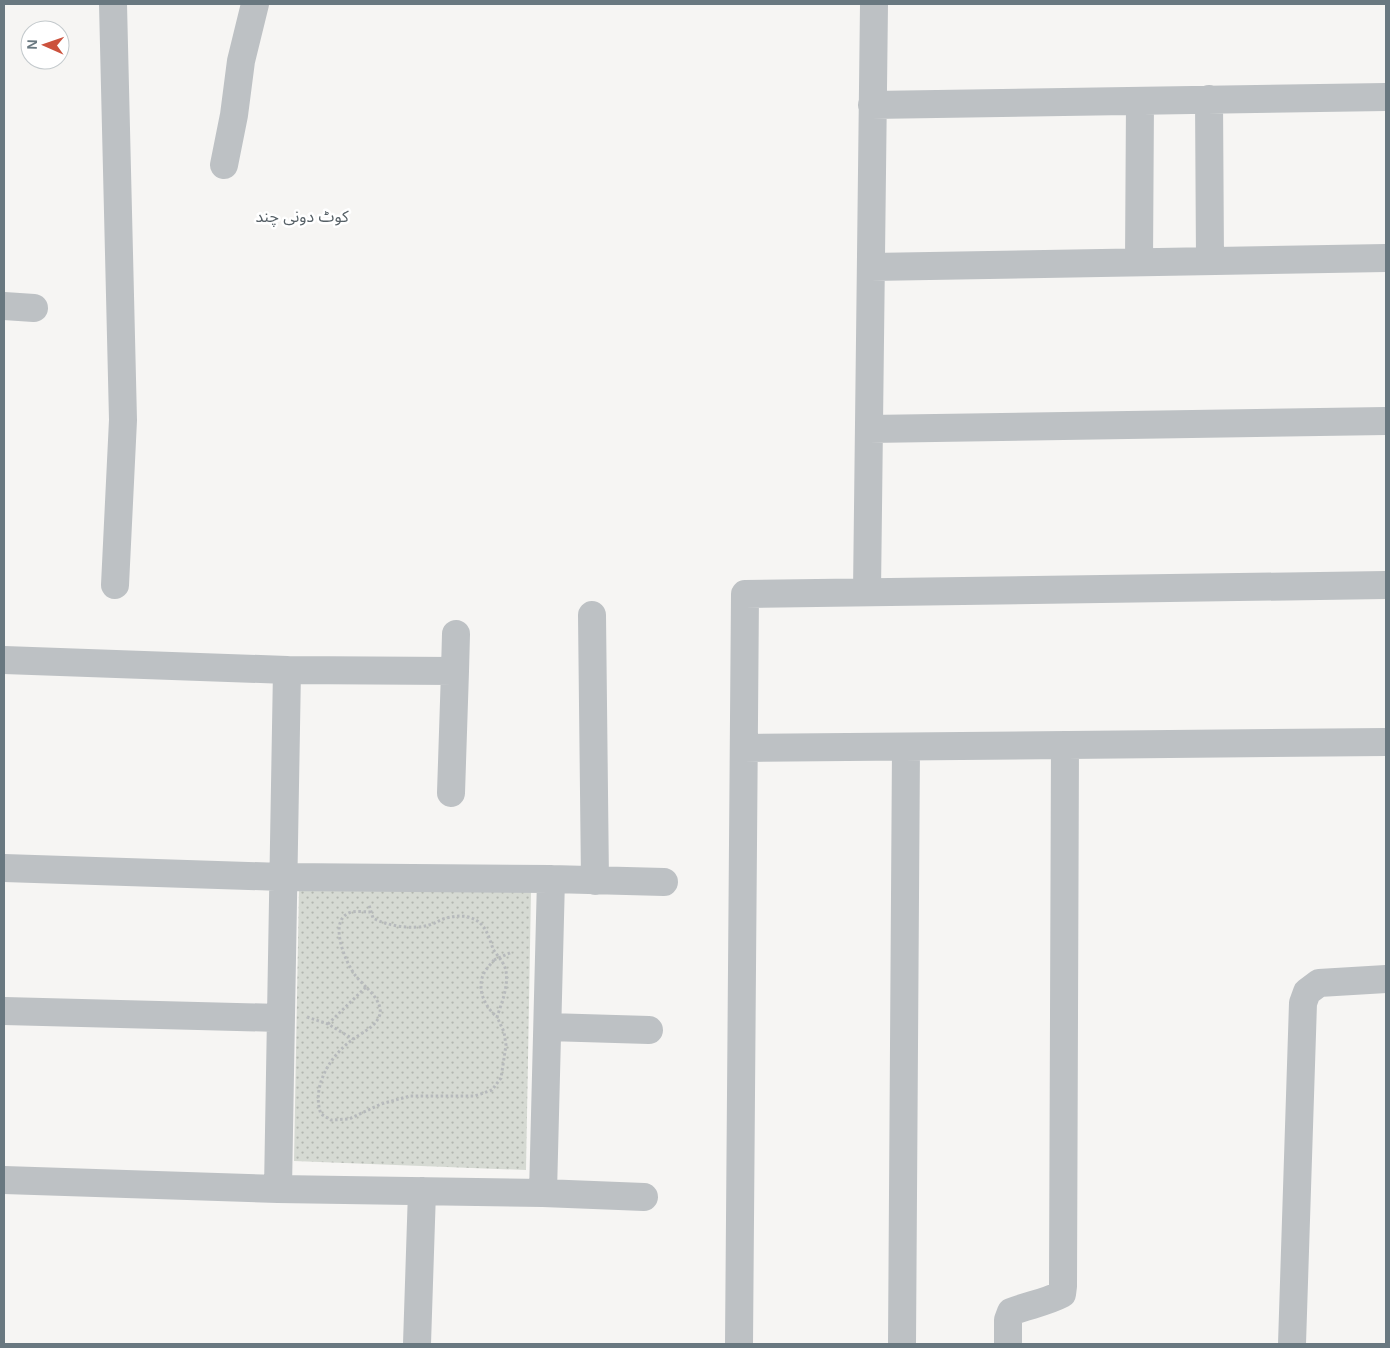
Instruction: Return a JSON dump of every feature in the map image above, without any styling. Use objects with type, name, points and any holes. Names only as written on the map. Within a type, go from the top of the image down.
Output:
[{"type":"street","points":[[113,4],[123,420],[115,585]]},
{"type":"street","points":[[224,165],[242,61],[255,4]]},
{"type":"street","points":[[867,592],[874,4]]},
{"type":"street","points":[[872,105],[1386,97]]},
{"type":"street","points":[[1209,100],[1210,261]]},
{"type":"street","points":[[1139,262],[1140,101]]},
{"type":"street","points":[[871,267],[1386,258]]},
{"type":"street","points":[[4,306],[34,308]]},
{"type":"street","points":[[869,429],[1386,421]]},
{"type":"street","points":[[739,1344],[745,594],[1386,584]]},
{"type":"street","points":[[592,615],[595,881]]},
{"type":"street","points":[[451,793],[456,634]]},
{"type":"street","points":[[4,660],[287,670],[455,671]]},
{"type":"street","points":[[278,1188],[287,670]]},
{"type":"street","points":[[744,748],[1386,742]]},
{"type":"street","points":[[1008,1344],[1008,1320],[1012,1312],[1022,1307],[1054,1299],[1062,1294],[1063,1286],[1065,745]]},
{"type":"street","points":[[902,1344],[906,747]]},
{"type":"street","points":[[4,868],[282,877],[551,879],[664,882]]},
{"type":"street","points":[[543,1193],[551,879]]},
{"type":"street","points":[[1292,1344],[1303,1003],[1307,992],[1319,983],[1386,980]]},
{"type":"street","points":[[4,1011],[280,1018]]},
{"type":"street","points":[[548,1027],[649,1030]]},
{"type":"street","points":[[4,1180],[543,1193],[644,1198]]},
{"type":"street","points":[[417,1344],[422,1191]]},
{"type":"path","points":[[367,878],[370,912],[374,918],[381,922],[398,926],[429,926],[457,915],[471,916],[480,923],[486,930],[494,951],[504,964],[506,973],[504,991],[497,1017]]},
{"type":"path","points":[[370,912],[352,912],[342,918],[339,930],[340,943],[355,975],[373,993],[380,1010],[378,1017],[361,1035],[352,1040],[336,1055],[322,1079],[318,1106],[321,1114],[331,1120],[349,1119],[381,1104],[410,1096],[475,1096],[492,1090],[500,1078],[506,1045],[504,1032],[497,1017],[482,996],[481,984],[484,973],[494,960],[512,952]]},
{"type":"path","points":[[328,1024],[366,987]]},
{"type":"path","points":[[280,1018],[302,1016],[328,1024],[348,1035],[352,1040]]},
{"type":"shaded area","points":[[299,888],[531,892],[526,1170],[294,1161]]},
{"type":"district","name":"کوٹ دونی چند","points":[[302,216]]}]
